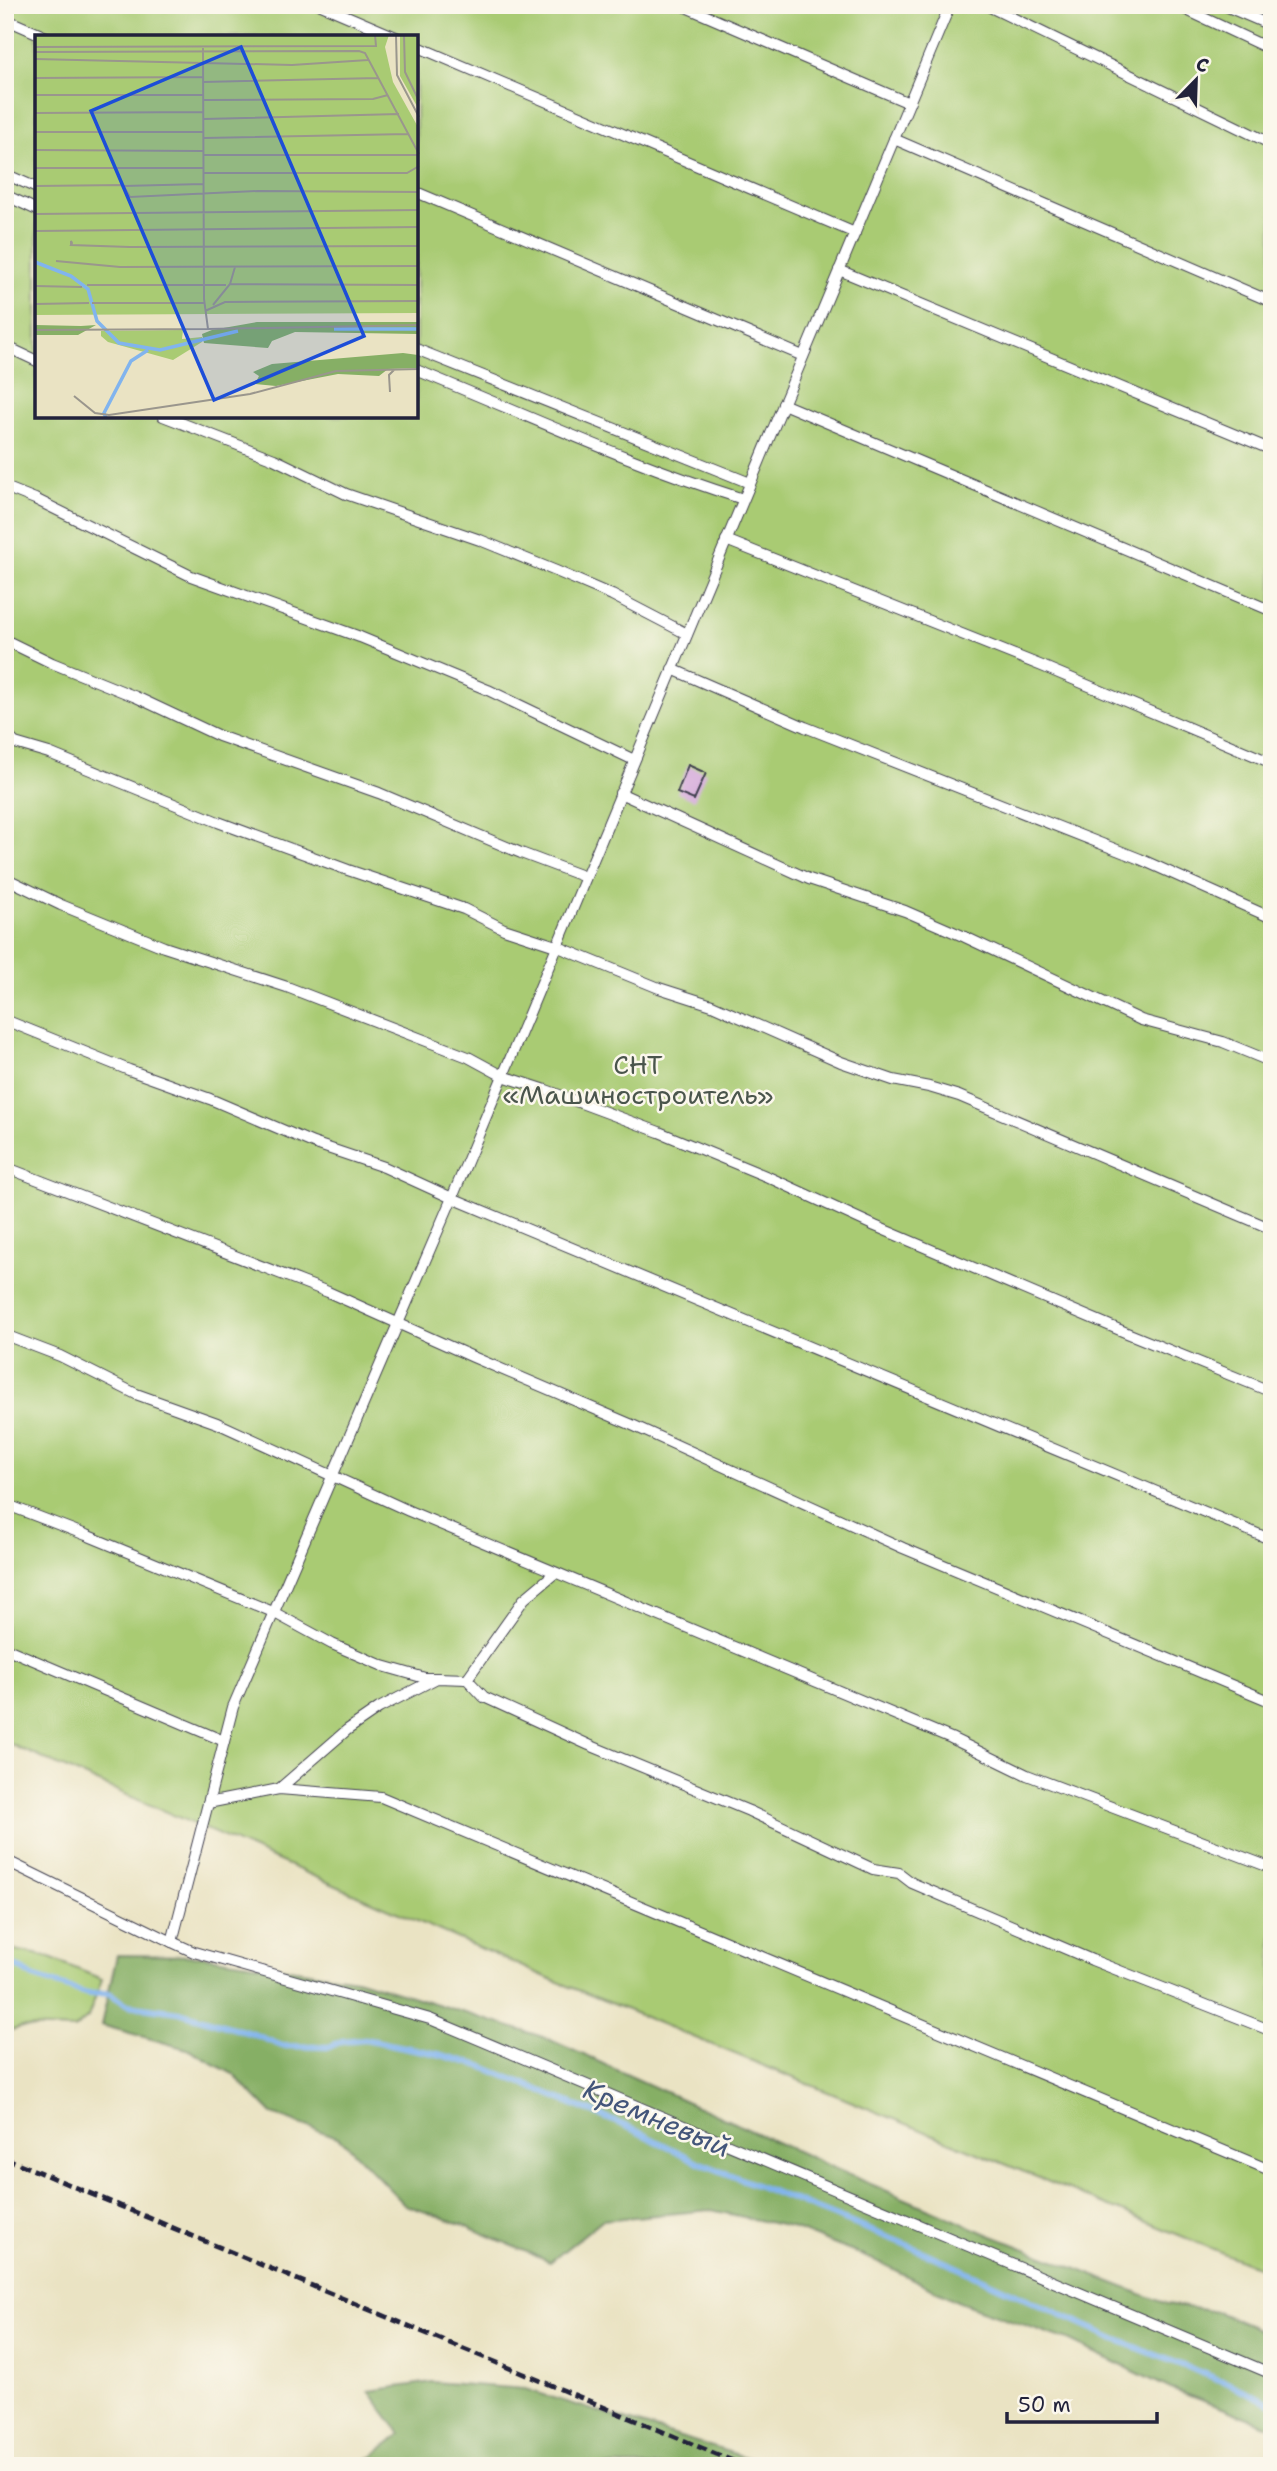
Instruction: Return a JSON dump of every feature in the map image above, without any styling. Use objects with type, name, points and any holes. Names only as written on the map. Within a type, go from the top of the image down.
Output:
[{"type":"lane","points":[[321,5],[391,35]]},
{"type":"lane","points":[[681,5],[909,103]]},
{"type":"lane","points":[[172,1942],[233,1707],[452,1198],[950,5]]},
{"type":"lane","points":[[986,5],[1272,144]]},
{"type":"lane","points":[[1176,5],[1272,50]]},
{"type":"lane","points":[[1223,5],[1272,26]]},
{"type":"lane","points":[[5,19],[41,35]]},
{"type":"lane","points":[[418,47],[855,233]]},
{"type":"lane","points":[[894,139],[1272,302]]},
{"type":"lane","points":[[5,174],[35,187]]},
{"type":"lane","points":[[418,193],[803,356]]},
{"type":"lane","points":[[5,195],[35,209]]},
{"type":"lane","points":[[839,270],[1272,450]]},
{"type":"lane","points":[[5,346],[35,360]]},
{"type":"lane","points":[[418,350],[750,484]]},
{"type":"lane","points":[[418,371],[656,469],[743,499]]},
{"type":"lane","points":[[783,404],[1272,611]]},
{"type":"lane","points":[[168,418],[274,459],[346,494],[480,540],[567,575],[687,634]]},
{"type":"lane","points":[[5,487],[35,499],[191,576],[360,637],[488,690],[634,760]]},
{"type":"lane","points":[[726,540],[1029,660],[1272,763]]},
{"type":"lane","points":[[5,640],[219,736],[379,793],[585,877]]},
{"type":"lane","points":[[672,668],[805,727],[1140,859],[1272,918]]},
{"type":"lane","points":[[5,733],[15,743],[218,822],[464,909],[504,929],[556,946],[659,988],[712,1005],[841,1062],[893,1080],[959,1096],[1272,1229]]},
{"type":"lane","points":[[620,793],[809,879],[905,911],[965,937],[1141,1020],[1223,1042],[1272,1062]]},
{"type":"lane","points":[[5,878],[61,905],[164,947],[287,987],[468,1057],[503,1076],[583,1104],[768,1177],[875,1226],[1272,1392]]},
{"type":"lane","points":[[5,1020],[210,1099],[313,1143],[384,1167],[452,1198],[1272,1540]]},
{"type":"lane","points":[[5,1167],[398,1322],[903,1548],[1272,1702]]},
{"type":"lane","points":[[5,1335],[60,1356],[136,1394],[217,1423],[331,1476],[555,1573],[951,1738],[1027,1775],[1272,1868]]},
{"type":"lane","points":[[5,1504],[273,1612],[332,1644],[383,1666],[425,1678],[467,1679],[484,1697],[589,1745],[749,1811],[873,1868],[899,1873],[912,1884],[1272,2031]]},
{"type":"lane","points":[[467,1679],[524,1599],[555,1573]]},
{"type":"lane","points":[[5,1648],[224,1741]]},
{"type":"lane","points":[[279,1789],[347,1730],[379,1708],[437,1678]]},
{"type":"lane","points":[[208,1803],[279,1789],[381,1797],[1272,2171]]},
{"type":"lane","points":[[5,1860],[194,1952],[430,2019],[1272,2374]]},
{"type":"green space","name":"СНТ «Машиностроитель»","points":[[5,5],[1272,5],[1272,2273],[546,1977],[5,1742]]},
{"type":"green space","points":[[5,1948],[45,1956],[102,1979],[88,2017],[74,2029],[22,2027],[5,2032]]},
{"type":"green space","points":[[117,1955],[201,1956],[356,1979],[546,2038],[838,2170],[990,2235],[1167,2304],[1217,2312],[1272,2335],[1272,2427],[1171,2389],[1068,2340],[959,2302],[881,2263],[790,2227],[711,2210],[602,2220],[550,2262],[464,2225],[405,2205],[340,2138],[272,2114],[233,2074],[187,2049],[101,2025]]},
{"type":"green space","points":[[432,2382],[525,2389],[774,2466],[359,2466],[401,2434],[369,2391]]},
{"type":"building","points":[[688,765],[706,773],[694,800],[677,793]]},
{"type":"waterway","name":"Кремневый","points":[[5,1963],[20,1968],[33,1977],[88,1994],[109,1993],[128,2005],[179,2012],[253,2034],[282,2046],[329,2047],[342,2041],[365,2039],[481,2066],[630,2128],[698,2162],[912,2247],[1115,2339],[1225,2382],[1272,2404]]},
{"type":"railway","points":[[5,2158],[745,2466]]}]
